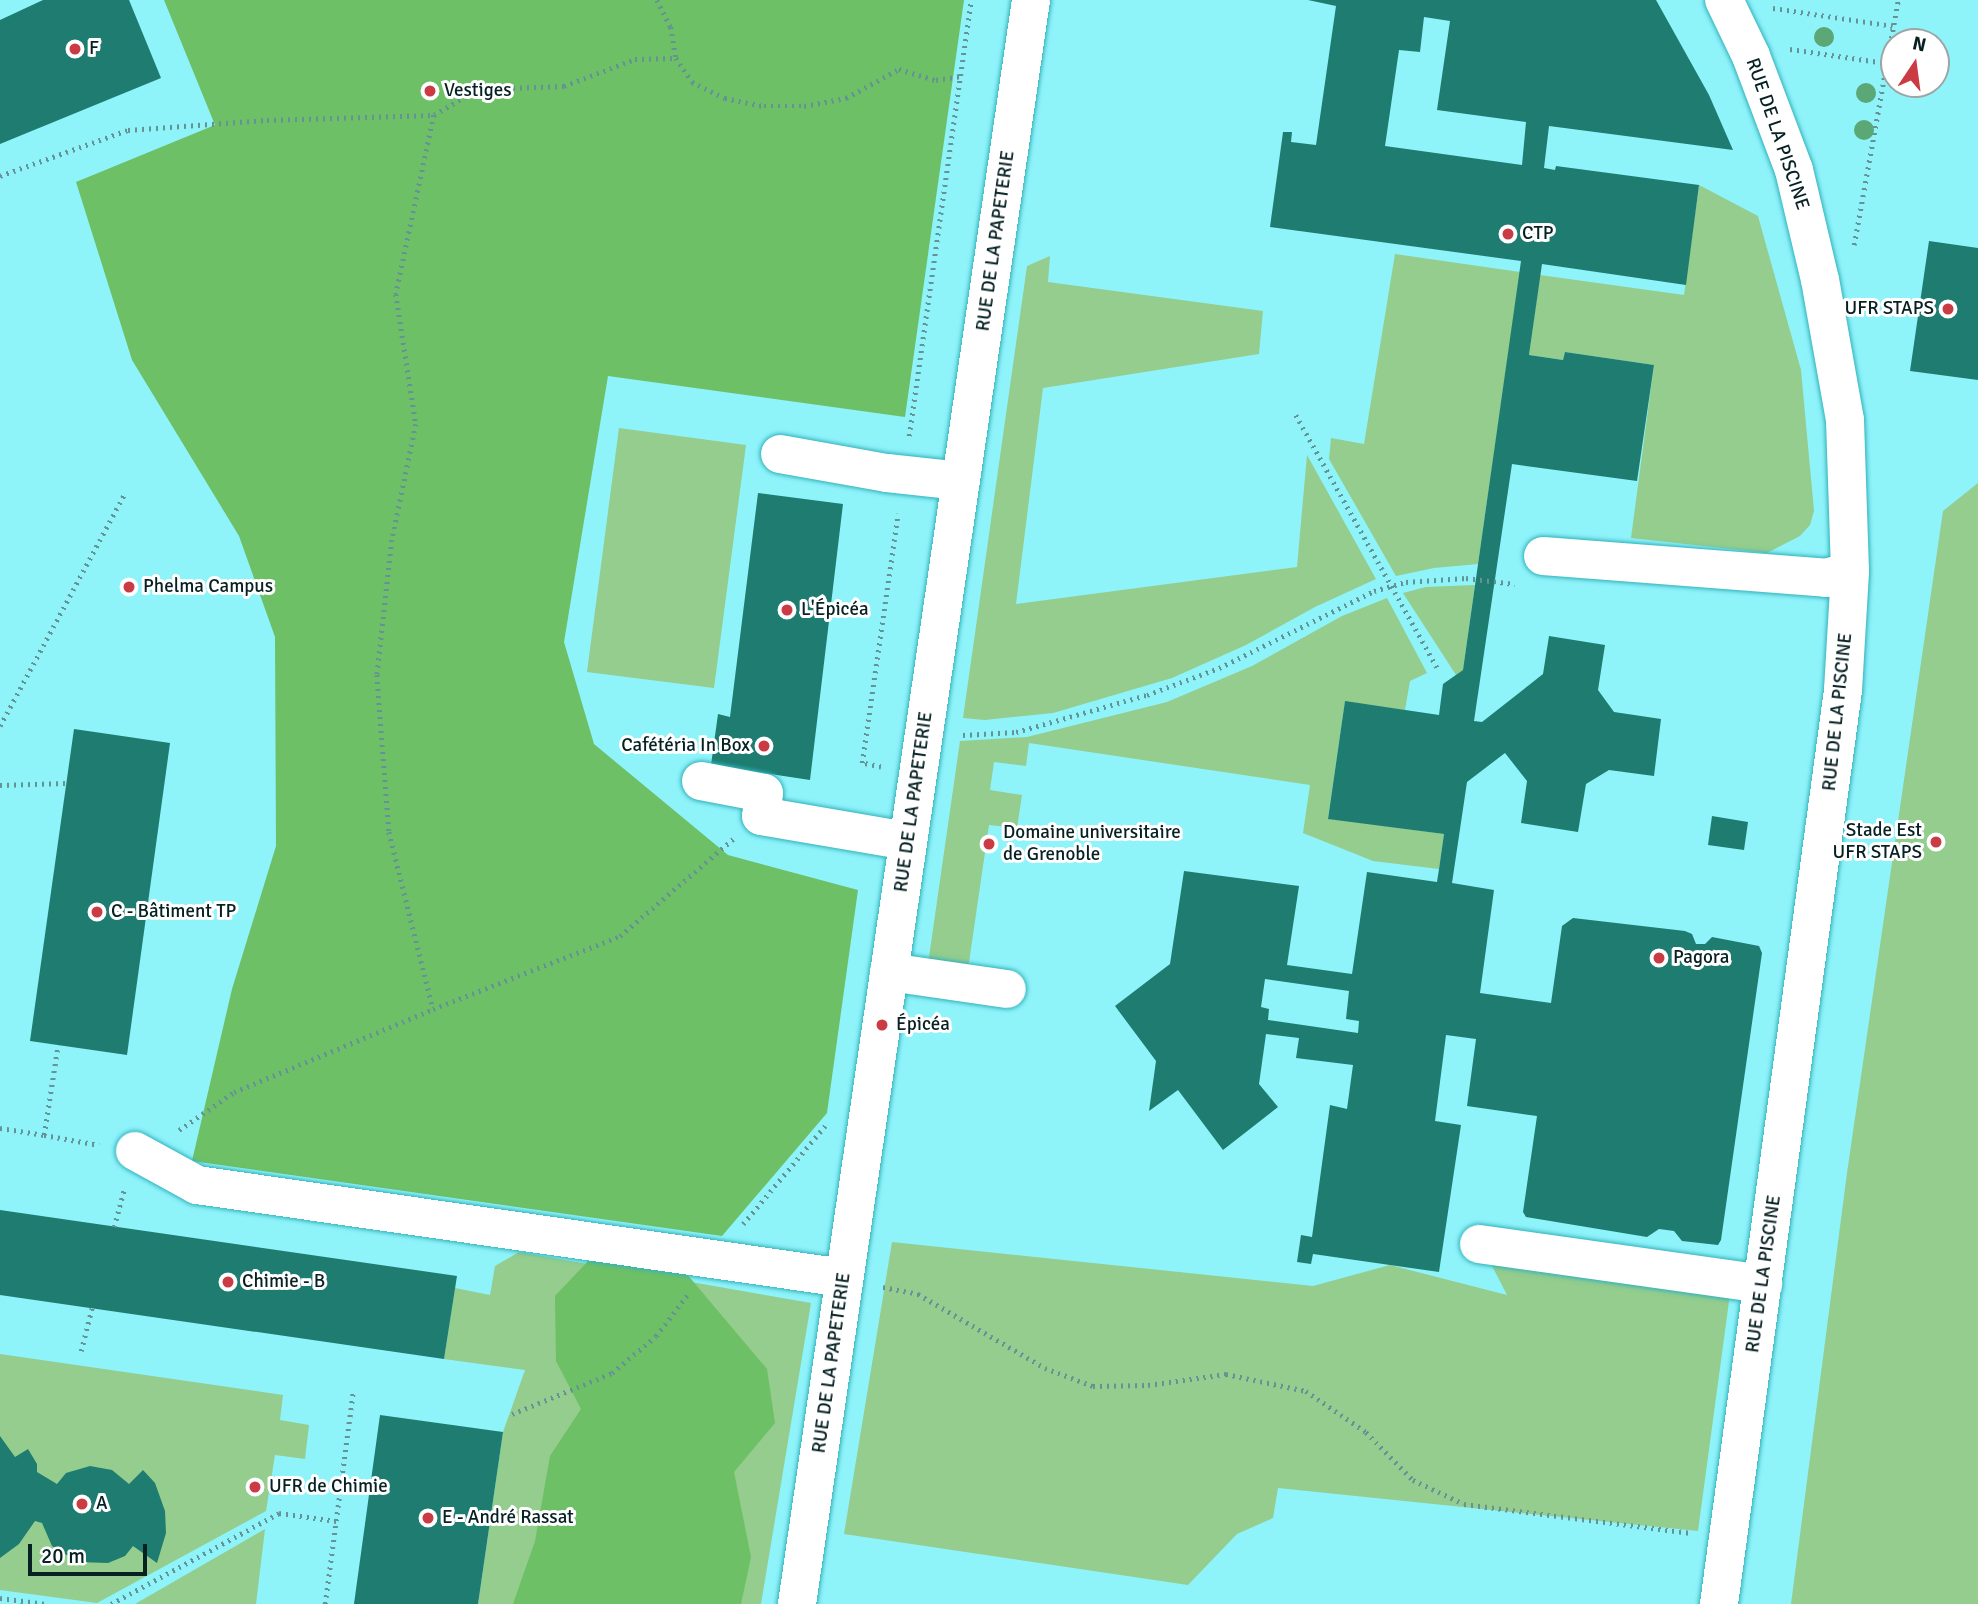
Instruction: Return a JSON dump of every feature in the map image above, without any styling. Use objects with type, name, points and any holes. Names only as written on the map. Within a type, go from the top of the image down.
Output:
[{"type":"street","name":"RUE DE LA PAPETERIE","points":[[797,1604],[1031,0]]},
{"type":"street","name":"RUE DE LA PISCINE","points":[[1719,1604],[1843,690],[1850,571],[1845,420],[1820,280],[1794,170],[1751,56],[1724,0]]},
{"type":"street","points":[[780,454],[961,481]]},
{"type":"street","points":[[1543,556],[1826,578],[1850,571]]},
{"type":"street","points":[[701,781],[764,793],[761,816],[908,841]]},
{"type":"street","points":[[889,972],[1007,989]]},
{"type":"street","points":[[135,1151],[197,1185],[844,1278]]},
{"type":"street","points":[[1479,1244],[1763,1284]]},
{"type":"path","points":[[657,0],[671,27],[676,58],[692,82],[725,98],[764,106],[804,106],[846,98],[899,69],[936,80],[961,76]]},
{"type":"path","points":[[892,769],[862,763],[971,0]]},
{"type":"path","points":[[1768,7],[1893,26],[1898,0]]},
{"type":"path","points":[[1779,47],[1880,62]]},
{"type":"path","points":[[0,176],[128,130],[267,120],[433,115],[478,89],[564,86],[635,59],[676,58]]},
{"type":"path","points":[[1853,252],[1880,97]]},
{"type":"path","points":[[433,115],[396,294],[416,424],[392,540],[377,675],[388,832],[433,1009]]},
{"type":"path","points":[[1296,415],[1439,671]]},
{"type":"path","points":[[0,726],[124,495]]},
{"type":"path","points":[[961,735],[1016,732],[1147,695],[1219,668],[1324,614],[1391,586],[1442,578],[1495,581]]},
{"type":"path","points":[[0,785],[66,783]]},
{"type":"path","points":[[0,1128],[135,1151],[177,1131],[234,1092],[433,1009],[620,936],[761,816]]},
{"type":"path","points":[[44,1135],[58,1045]]},
{"type":"path","points":[[512,1414],[612,1373],[656,1336],[714,1259],[832,1119]]},
{"type":"path","points":[[881,1286],[918,1294],[1045,1368],[1093,1386],[1148,1385],[1226,1374],[1306,1391],[1366,1432],[1413,1480],[1464,1504],[1728,1539]]},
{"type":"path","points":[[81,1351],[92,1308]]},
{"type":"path","points":[[325,1604],[353,1391]]},
{"type":"path","points":[[111,1604],[279,1513],[336,1521]]},
{"type":"path","points":[[0,1598],[46,1604]]},
{"type":"shaded area","name":"Domaine universitaire de Grenoble","points":[[0,0],[1978,0],[1978,1604],[0,1604]]},
{"type":"green space","points":[[164,0],[964,0],[905,417],[608,376],[564,642],[594,744],[728,855],[858,890],[827,1113],[722,1236],[192,1161],[232,989],[276,846],[275,637],[239,536],[132,360],[76,182],[215,125]]},
{"type":"green space","points":[[1699,185],[1758,216],[1801,370],[1814,511],[1810,525],[1800,536],[1767,553],[1631,538],[1654,365],[1565,352],[1563,360],[1529,355],[1540,275],[1684,295]]},
{"type":"green space","points":[[1395,254],[1520,272],[1478,564],[1434,568],[1396,576],[1329,459],[1331,438],[1364,444]]},
{"type":"green space","points":[[1050,256],[1048,282],[1263,311],[1259,354],[1043,388],[1016,604],[1297,567],[1307,455],[1376,579],[1315,607],[1246,645],[1172,678],[1053,713],[985,720],[963,718],[1027,266]]},
{"type":"green space","points":[[619,428],[746,445],[714,688],[587,672]]},
{"type":"green space","name":"Stade Est UFR STAPS","points":[[1978,483],[1978,1604],[1791,1604],[1847,1173],[1943,511]]},
{"type":"green space","points":[[1475,585],[1463,670],[1456,675],[1403,593],[1426,587]]},
{"type":"green space","points":[[1387,598],[1427,673],[1410,681],[1405,710],[1345,702],[1328,818],[1444,834],[1439,869],[1373,861],[1303,833],[1310,785],[1029,743],[1026,766],[994,762],[990,790],[1022,795],[1017,828],[989,825],[967,976],[928,964],[960,741],[1027,737],[1167,702],[1252,666],[1342,616]]},
{"type":"green space","points":[[892,1242],[1313,1286],[1390,1265],[1507,1295],[1490,1262],[1730,1294],[1698,1531],[1278,1488],[1273,1518],[1237,1534],[1188,1585],[844,1534]]},
{"type":"green space","points":[[519,1252],[811,1303],[761,1604],[478,1604],[503,1432],[525,1370],[444,1359],[455,1288],[490,1295],[495,1266]]},
{"type":"green space","points":[[589,1260],[686,1273],[767,1369],[775,1423],[734,1472],[751,1557],[741,1604],[513,1604],[535,1541],[550,1456],[581,1409],[556,1361],[555,1296]]},
{"type":"green space","points":[[0,1354],[283,1395],[280,1420],[309,1425],[305,1459],[275,1455],[266,1511],[97,1603],[0,1590]]},
{"type":"green space","points":[[265,1529],[256,1604],[135,1604]]},
{"type":"building","name":"F","points":[[43,0],[129,0],[161,78],[0,144],[0,20]]},
{"type":"building","name":"Pagora","points":[[1308,0],[1656,0],[1709,95],[1733,150],[1549,126],[1544,168],[1555,170],[1556,166],[1699,185],[1686,285],[1542,264],[1529,355],[1563,360],[1565,352],[1654,365],[1637,481],[1512,464],[1474,721],[1482,722],[1543,674],[1549,636],[1605,645],[1598,690],[1614,712],[1661,719],[1654,776],[1609,770],[1586,784],[1578,832],[1521,823],[1527,781],[1505,753],[1467,782],[1452,883],[1494,890],[1480,993],[1551,1003],[1562,926],[1573,918],[1685,931],[1692,934],[1696,944],[1705,944],[1712,937],[1759,946],[1762,953],[1721,1240],[1718,1245],[1682,1241],[1674,1231],[1659,1229],[1647,1237],[1526,1217],[1523,1212],[1537,1116],[1467,1106],[1476,1039],[1446,1035],[1435,1121],[1461,1125],[1439,1272],[1313,1254],[1311,1264],[1297,1262],[1301,1235],[1312,1237],[1330,1105],[1347,1109],[1353,1065],[1296,1058],[1299,1038],[1266,1034],[1259,1084],[1278,1107],[1223,1150],[1178,1090],[1149,1111],[1156,1061],[1115,1006],[1170,964],[1184,871],[1299,886],[1287,965],[1352,974],[1367,872],[1437,882],[1444,834],[1328,819],[1345,701],[1439,715],[1443,684],[1463,670],[1521,261],[1270,227],[1283,132],[1292,132],[1291,142],[1316,145],[1336,6]],"holes":[[[1424,17],[1450,21],[1437,110],[1526,122],[1522,165],[1385,146],[1399,50],[1420,52]],[[1265,979],[1349,991],[1346,1019],[1359,1021],[1358,1033],[1268,1020],[1269,1009],[1261,1007]]]},
{"type":"building","name":"UFR STAPS","points":[[1929,241],[1978,248],[1978,380],[1910,371]]},
{"type":"building","name":"L'Épicéa","points":[[758,493],[843,504],[810,780],[711,765],[718,714],[730,717]]},
{"type":"building","name":"C - Bâtiment TP","points":[[74,729],[170,743],[127,1055],[30,1041]]},
{"type":"building","points":[[1712,816],[1748,822],[1744,850],[1708,845]]},
{"type":"building","name":"Chimie - B","points":[[0,1210],[457,1276],[444,1359],[0,1295]]},
{"type":"building","name":"E - André Rassat","points":[[380,1415],[503,1432],[478,1604],[354,1604]]},
{"type":"building","name":"A","points":[[0,1436],[15,1457],[28,1449],[37,1464],[37,1472],[57,1484],[66,1473],[90,1466],[112,1470],[129,1484],[143,1470],[155,1483],[165,1511],[166,1533],[157,1563],[133,1546],[125,1556],[108,1563],[78,1562],[52,1546],[42,1523],[35,1521],[19,1544],[0,1558]]},
{"type":"place","name":"F","points":[[75,49]]},
{"type":"place","name":"Vestiges","points":[[430,91]]},
{"type":"place","name":"CTP","points":[[1508,234]]},
{"type":"place","name":"UFR STAPS","points":[[1948,309]]},
{"type":"place","name":"Phelma Campus","points":[[129,587]]},
{"type":"place","name":"L'Épicéa","points":[[787,610]]},
{"type":"place","name":"Cafétéria In Box","points":[[764,746]]},
{"type":"place","name":"Stade Est UFR STAPS","points":[[1936,842]]},
{"type":"place","name":"Domaine universitaire de Grenoble","points":[[989,844]]},
{"type":"place","name":"C - Bâtiment TP","points":[[97,912]]},
{"type":"place","name":"Pagora","points":[[1659,958]]},
{"type":"place","name":"Épicéa","points":[[882,1025]]},
{"type":"place","name":"Chimie - B","points":[[228,1282]]},
{"type":"place","name":"UFR de Chimie","points":[[255,1487]]},
{"type":"place","name":"A","points":[[82,1504]]},
{"type":"place","name":"E - André Rassat","points":[[428,1518]]}]
